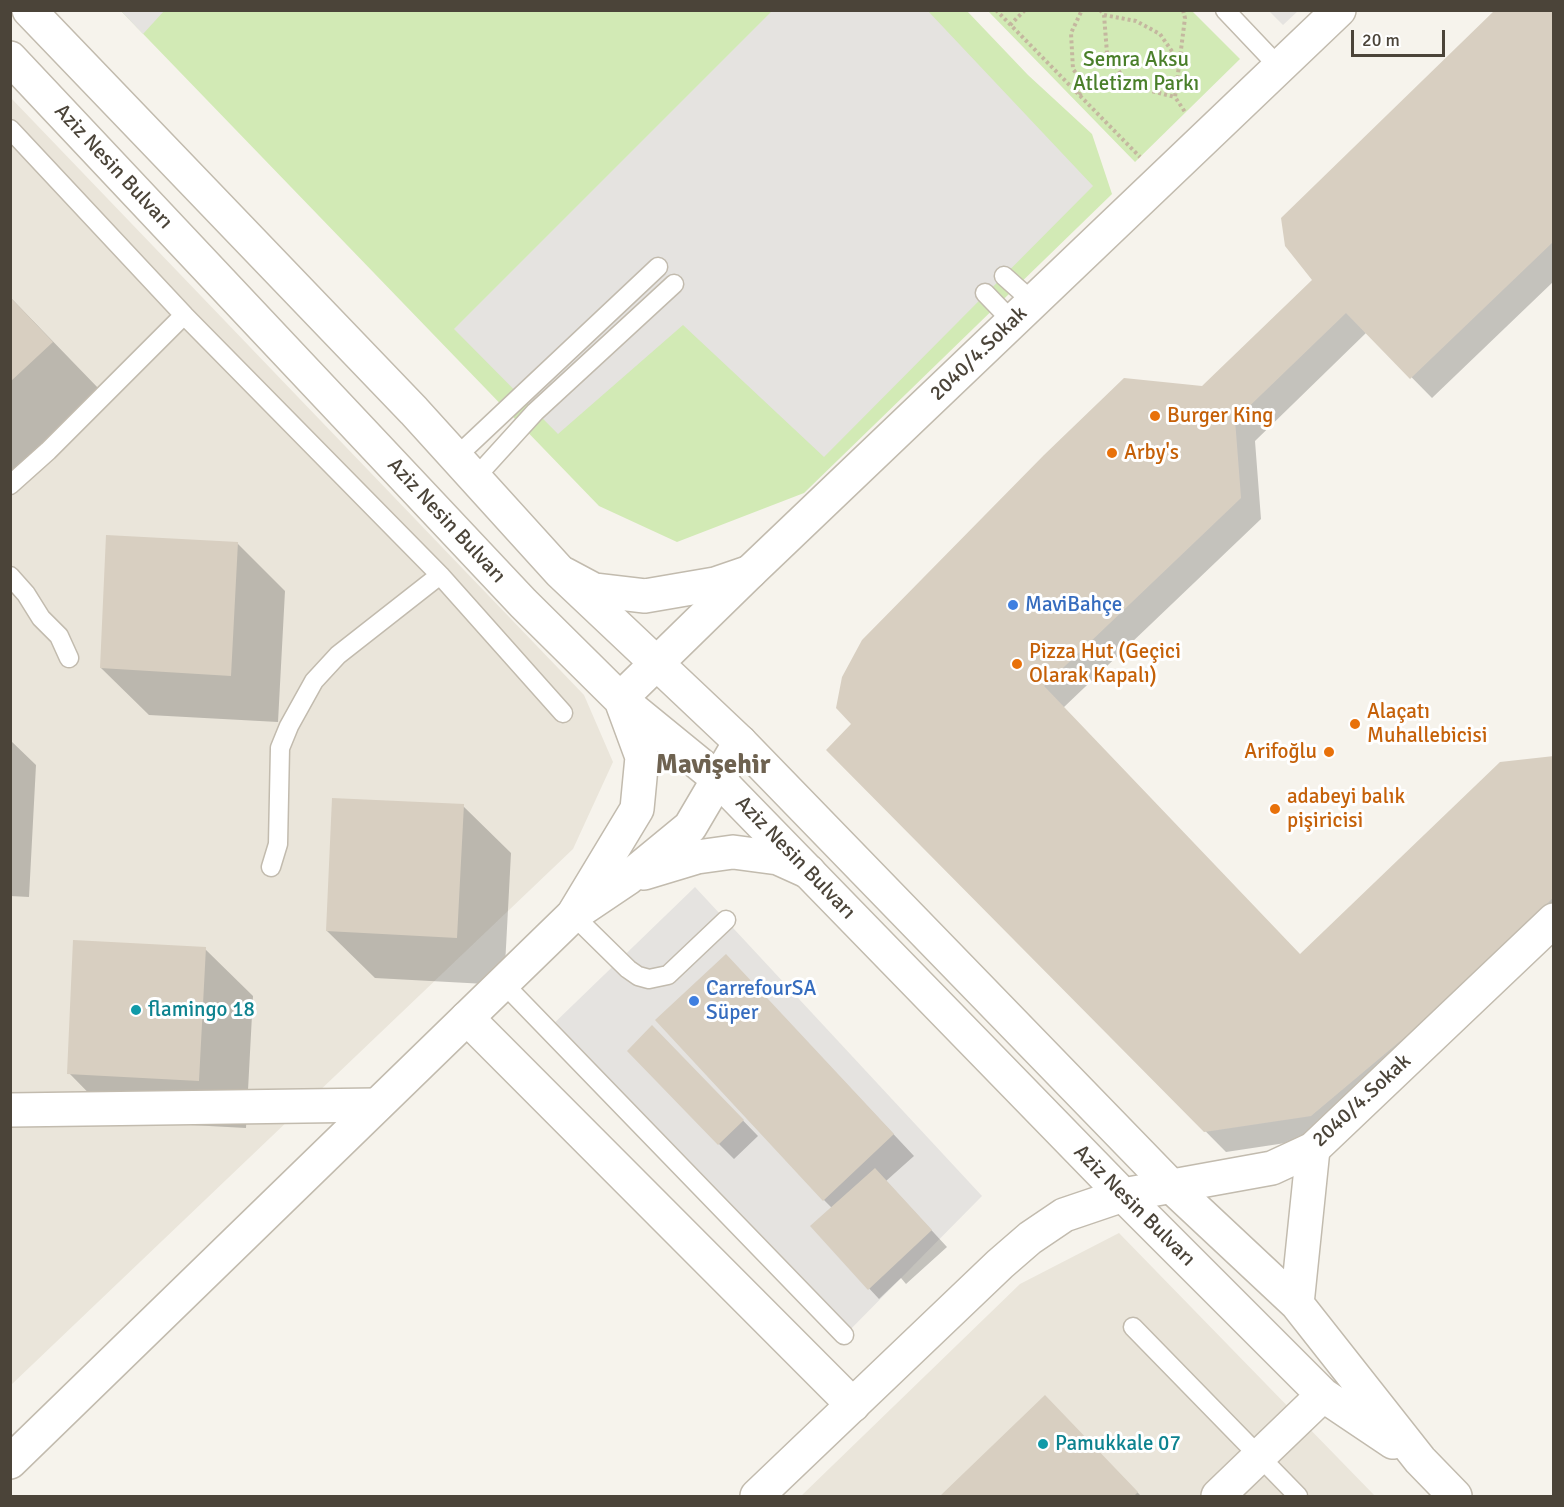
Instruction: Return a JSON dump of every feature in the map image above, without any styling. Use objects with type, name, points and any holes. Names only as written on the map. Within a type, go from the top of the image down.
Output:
[{"type":"street","name":"Aziz Nesin Bulvarı","points":[[29,10],[465,467],[560,572],[740,742],[1172,1186],[1297,1304],[1420,1460],[1455,1497]]},
{"type":"street","name":"2040/4.Sokak","points":[[620,699],[1339,10]]},
{"type":"street","name":"Aziz Nesin Bulvarı","points":[[10,58],[523,603],[620,699],[718,779],[1123,1196],[1323,1395],[1420,1460]]},
{"type":"street","points":[[560,572],[594,590],[645,596],[715,584],[750,572]]},
{"type":"street","points":[[573,915],[637,809],[642,757],[620,699]]},
{"type":"street","points":[[10,1462],[573,915],[628,878],[690,827],[740,742]]},
{"type":"street","points":[[628,878],[697,857],[733,852],[778,858],[809,872]]},
{"type":"street","name":"2040/4.Sokak","points":[[757,1497],[1030,1238],[1064,1215],[1123,1196],[1272,1168],[1313,1149],[1554,920]]},
{"type":"street","points":[[467,1018],[853,1405]]},
{"type":"street","points":[[10,1110],[377,1105]]},
{"type":"street","points":[[1297,1304],[1313,1149]]},
{"type":"street","points":[[1218,1497],[1323,1395]]},
{"type":"lane","points":[[1225,10],[1280,68]]},
{"type":"lane","points":[[10,129],[184,315],[440,575],[563,713]]},
{"type":"lane","points":[[465,467],[658,267]]},
{"type":"lane","points":[[1004,276],[1023,312]]},
{"type":"lane","points":[[465,467],[535,412],[674,284]]},
{"type":"lane","points":[[985,293],[1023,312]]},
{"type":"lane","points":[[10,485],[48,451],[184,315]]},
{"type":"lane","points":[[271,867],[278,844],[280,748],[289,726],[314,681],[338,655],[440,575]]},
{"type":"lane","points":[[10,576],[26,594],[41,618],[59,636],[69,658]]},
{"type":"lane","points":[[573,915],[628,969],[638,976],[649,979],[668,975],[726,920]]},
{"type":"lane","points":[[502,983],[844,1335]]},
{"type":"lane","points":[[1133,1327],[1298,1497]]},
{"type":"path","points":[[996,10],[1162,180]]},
{"type":"path","points":[[1010,25],[1025,10]]},
{"type":"path","points":[[1079,95],[1087,88],[1073,69],[1071,33],[1082,10]]},
{"type":"path","points":[[1100,10],[1104,15],[1107,52],[1128,85],[1175,97]]},
{"type":"path","points":[[1183,10],[1185,18],[1175,97],[1204,140]]},
{"type":"path","points":[[1104,15],[1136,21],[1160,34],[1179,63]]},
{"type":"shaded area","points":[[121,11],[164,11],[143,34]]},
{"type":"shaded area","points":[[772,11],[928,11],[1093,186],[824,457],[683,325],[558,434],[454,329]]},
{"type":"shaded area","points":[[1269,11],[1298,11],[1283,25]]},
{"type":"shaded area","points":[[11,98],[584,695],[613,762],[573,849],[11,1385]]},
{"type":"shaded area","points":[[695,887],[982,1196],[840,1340],[545,1032]]},
{"type":"shaded area","points":[[1119,1233],[1375,1496],[801,1496],[1020,1284]]},
{"type":"green space","points":[[121,11],[967,11],[1028,75],[1092,134],[1112,194],[804,493],[677,542],[599,506]]},
{"type":"green space","name":"Semra Aksu Atletizm Parkı","points":[[988,11],[1192,11],[1240,59],[1135,162]]},
{"type":"building","name":"MaviBahçe","points":[[1495,10],[1554,10],[1554,241],[1410,379],[1346,313],[1235,420],[1241,498],[1044,686],[1300,954],[1500,762],[1554,756],[1554,897],[1411,1032],[1311,1116],[1204,1132],[826,750],[851,724],[836,708],[842,677],[862,640],[1044,455],[1124,378],[1202,386],[1312,280],[1285,246],[1281,218]]},
{"type":"building","points":[[10,297],[53,342],[10,382]]},
{"type":"building","points":[[106,535],[238,542],[231,676],[100,668]]},
{"type":"building","points":[[332,798],[464,804],[457,938],[326,931]]},
{"type":"building","name":"flamingo 18","points":[[73,940],[206,947],[199,1081],[67,1074]]},
{"type":"building","points":[[726,954],[894,1134],[823,1201],[655,1020]]},
{"type":"building","points":[[652,1025],[744,1120],[718,1145],[627,1051]]},
{"type":"building","points":[[875,1168],[932,1230],[868,1290],[810,1226]]},
{"type":"building","name":"Pamukkale 07","points":[[1045,1395],[1138,1492],[1134,1496],[940,1496]]},
{"type":"place","name":"Burger King","points":[[1155,416]]},
{"type":"place","name":"Arby's","points":[[1112,453]]},
{"type":"place","name":"MaviBahçe","points":[[1013,605]]},
{"type":"place","name":"Pizza Hut (Geçici Olarak Kapalı)","points":[[1017,664]]},
{"type":"place","name":"Alaçatı Muhallebicisi","points":[[1355,724]]},
{"type":"place","name":"Arifoğlu","points":[[1329,752]]},
{"type":"place","name":"adabeyi balık pişiricisi","points":[[1275,809]]},
{"type":"place","name":"CarrefourSA Süper","points":[[694,1001]]},
{"type":"place","name":"flamingo 18","points":[[136,1010]]},
{"type":"place","name":"Pamukkale 07","points":[[1043,1444]]},
{"type":"district","name":"Mavişehir","points":[[713,766]]}]
